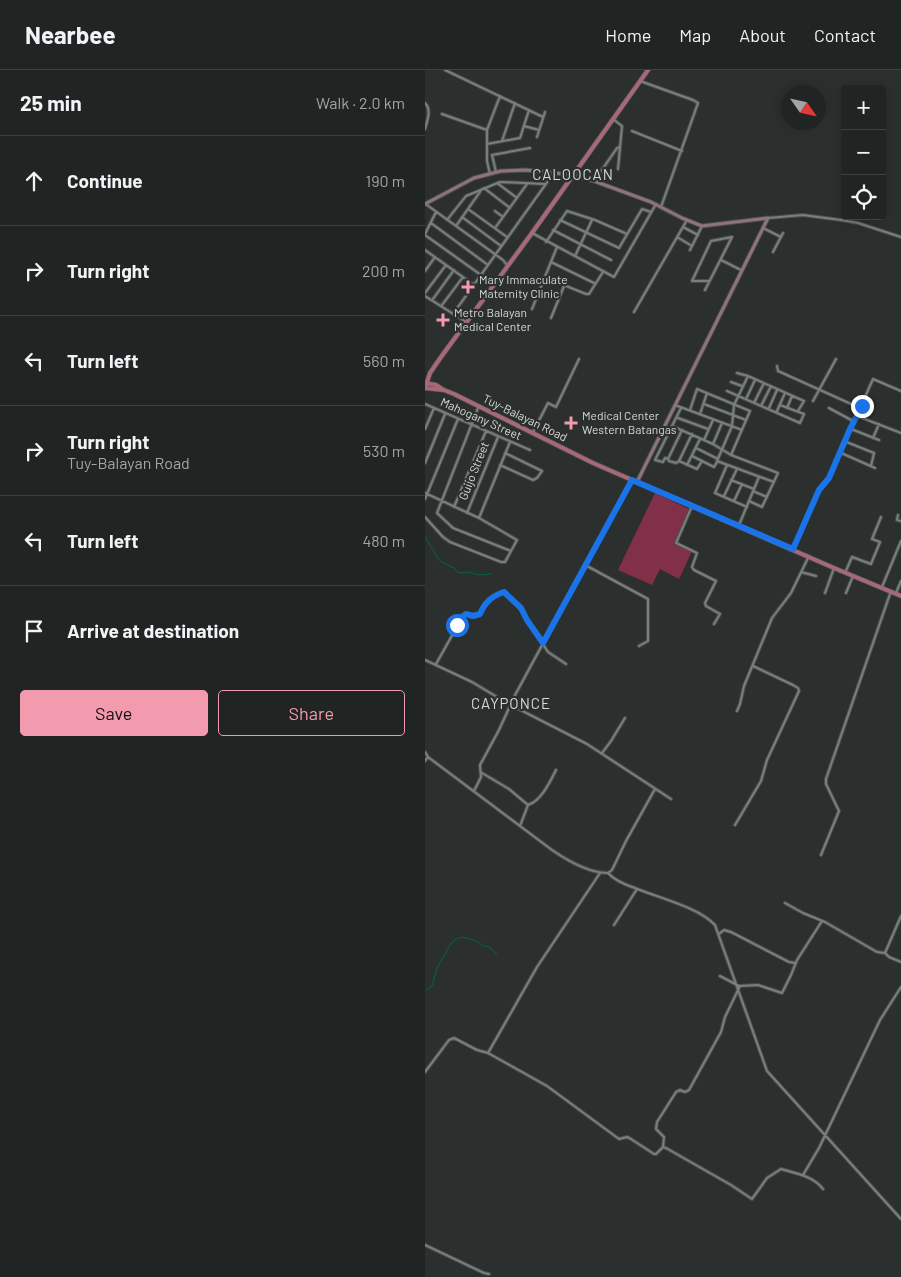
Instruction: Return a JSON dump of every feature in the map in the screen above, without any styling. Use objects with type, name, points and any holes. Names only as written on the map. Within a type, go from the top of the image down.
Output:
[{"type":"main road","points":[[426,383],[466,322],[648,70]]},
{"type":"main road","name":"Tuy-Balayan Road","points":[[426,383],[479,406],[632,480],[901,596]]},
{"type":"street","points":[[445,70],[543,117]]},
{"type":"street","points":[[640,81],[697,102],[682,151],[661,207]]},
{"type":"street","points":[[490,174],[487,161],[487,130],[500,96]]},
{"type":"street","points":[[425,103],[429,111],[425,129]]},
{"type":"street","points":[[502,141],[515,103]]},
{"type":"street","points":[[487,144],[520,138],[529,110]]},
{"type":"street","points":[[537,137],[545,112]]},
{"type":"street","points":[[442,114],[487,130]]},
{"type":"street","points":[[613,120],[622,126],[618,169]]},
{"type":"street","points":[[524,126],[539,130]]},
{"type":"street","points":[[632,131],[682,151]]},
{"type":"street","points":[[594,182],[617,148],[620,147]]},
{"type":"street","points":[[496,172],[492,155],[530,148]]},
{"type":"street","points":[[509,264],[507,260],[503,260],[426,204],[474,178],[496,172],[527,170],[573,175],[656,204],[702,226],[803,215],[858,223],[901,236]]},
{"type":"street","points":[[453,314],[553,174]]},
{"type":"street","points":[[447,220],[466,196],[483,188],[497,183],[545,184]]},
{"type":"street","points":[[497,183],[517,198]]},
{"type":"street","points":[[495,228],[528,183]]},
{"type":"street","points":[[483,188],[510,208]]},
{"type":"street","points":[[456,226],[483,188]]},
{"type":"street","points":[[532,233],[614,277],[656,204]]},
{"type":"street","points":[[468,209],[507,237]]},
{"type":"street","points":[[560,220],[619,248],[642,209],[651,212]]},
{"type":"street","points":[[495,211],[503,217]]},
{"type":"street","points":[[547,242],[564,214],[569,211],[627,234]]},
{"type":"street","points":[[436,212],[425,234],[481,275]]},
{"type":"street","points":[[462,217],[501,246]]},
{"type":"street","points":[[637,482],[768,218]]},
{"type":"street","points":[[575,256],[592,220]]},
{"type":"street","points":[[634,312],[687,220]]},
{"type":"street","points":[[431,223],[488,265]]},
{"type":"street","points":[[690,250],[702,226]]},
{"type":"street","points":[[683,227],[697,235]]},
{"type":"street","points":[[763,228],[781,237]]},
{"type":"street","points":[[553,230],[611,260]]},
{"type":"street","points":[[773,252],[783,233]]},
{"type":"street","points":[[677,237],[692,246]]},
{"type":"street","points":[[705,290],[732,237],[711,241],[692,281],[709,281]]},
{"type":"street","points":[[532,309],[557,247]]},
{"type":"street","points":[[425,250],[474,285]]},
{"type":"street","points":[[425,271],[435,257]]},
{"type":"street","points":[[721,260],[742,270]]},
{"type":"street","points":[[551,262],[595,284]]},
{"type":"street","points":[[445,265],[425,294],[466,322]]},
{"type":"street","points":[[433,300],[454,270]]},
{"type":"street","points":[[544,277],[589,294],[603,272]]},
{"type":"street","points":[[441,306],[463,277]]},
{"type":"street","points":[[551,318],[564,285]]},
{"type":"street","points":[[533,432],[548,403],[556,407],[579,359]]},
{"type":"street","points":[[813,401],[836,359]]},
{"type":"street","points":[[777,366],[778,371],[861,408]]},
{"type":"street","points":[[737,373],[804,401],[798,411]]},
{"type":"street","points":[[692,456],[714,467],[732,426],[734,405],[748,376]]},
{"type":"street","points":[[793,549],[819,490],[829,478],[873,379],[901,391]]},
{"type":"street","points":[[746,399],[755,380]]},
{"type":"street","points":[[731,382],[742,386]]},
{"type":"street","points":[[754,403],[764,383]]},
{"type":"street","points":[[761,406],[771,386]]},
{"type":"street","points":[[690,410],[697,389],[750,411],[731,455]]},
{"type":"street","points":[[768,409],[777,390]]},
{"type":"street","points":[[727,391],[800,423],[804,414],[780,405]]},
{"type":"street","points":[[700,414],[707,393]]},
{"type":"street","points":[[776,412],[785,393]]},
{"type":"street","points":[[787,408],[792,396]]},
{"type":"street","name":"Mahogany Street","points":[[425,404],[530,450]]},
{"type":"street","points":[[704,404],[746,420]]},
{"type":"street","points":[[675,405],[742,430]]},
{"type":"street","points":[[479,406],[437,513],[453,528],[511,552]]},
{"type":"street","points":[[425,429],[434,408]]},
{"type":"street","points":[[681,408],[655,460],[663,462],[665,458],[677,463],[679,461],[697,469],[702,461]]},
{"type":"street","points":[[829,408],[853,421]]},
{"type":"street","points":[[425,463],[445,413]]},
{"type":"street","points":[[857,416],[901,433]]},
{"type":"street","points":[[677,417],[709,429]]},
{"type":"street","points":[[425,499],[458,419]]},
{"type":"street","points":[[704,440],[713,420]]},
{"type":"street","points":[[713,444],[722,423]]},
{"type":"street","points":[[873,438],[879,424]]},
{"type":"street","points":[[673,426],[713,444],[731,455],[778,472],[762,507],[749,501]]},
{"type":"street","points":[[850,429],[879,440]]},
{"type":"street","points":[[668,459],[682,430]]},
{"type":"street","points":[[454,507],[486,431]]},
{"type":"street","points":[[679,461],[692,434]]},
{"type":"street","name":"Guijo Street","points":[[467,513],[498,436]]},
{"type":"street","points":[[687,465],[700,439]]},
{"type":"street","points":[[844,441],[874,453],[871,466]]},
{"type":"street","points":[[479,518],[510,442]]},
{"type":"street","points":[[696,448],[727,465],[774,482]]},
{"type":"street","points":[[839,452],[875,468]]},
{"type":"street","points":[[500,466],[533,480],[542,471],[505,453]]},
{"type":"street","points":[[727,465],[715,493],[747,507]]},
{"type":"street","points":[[724,497],[737,468]]},
{"type":"street","points":[[739,526],[759,477]]},
{"type":"street","points":[[474,791],[480,782],[480,765],[543,643],[632,480]]},
{"type":"street","points":[[731,480],[767,497]]},
{"type":"street","points":[[734,501],[742,484]]},
{"type":"street","points":[[425,517],[443,537],[462,547],[501,562],[505,562],[517,540],[479,518],[426,493]]},
{"type":"street","points":[[692,506],[677,543],[697,552],[692,567],[693,570],[716,581],[705,603],[706,606],[719,614],[714,624]]},
{"type":"street","points":[[898,515],[897,520],[901,521]]},
{"type":"street","points":[[845,573],[852,557],[871,564],[880,542],[873,539],[881,517]]},
{"type":"street","points":[[882,587],[901,541]]},
{"type":"street","points":[[737,711],[742,691],[772,618],[791,593],[809,556]]},
{"type":"street","points":[[586,565],[648,599],[649,637],[645,644],[639,646]]},
{"type":"street","points":[[825,593],[835,568]]},
{"type":"street","points":[[801,572],[816,576]]},
{"type":"street","points":[[846,593],[853,576]]},
{"type":"street","points":[[896,594],[901,581]]},
{"type":"street","points":[[436,664],[463,616],[466,614],[473,616],[480,614],[482,607],[489,599],[502,592],[521,608],[549,652],[566,664]]},
{"type":"street","points":[[821,855],[839,811],[826,784],[827,779],[891,592]]},
{"type":"street","points":[[425,660],[436,664],[602,753],[671,799]]},
{"type":"street","points":[[735,824],[761,781],[767,760],[799,691],[793,685],[753,666]]},
{"type":"street","points":[[602,753],[625,718]]},
{"type":"street","points":[[425,752],[428,757],[566,860],[600,873],[608,873],[637,889],[692,910],[715,925],[767,1071],[901,1218]]},
{"type":"street","points":[[425,761],[428,757]]},
{"type":"street","points":[[520,826],[528,805],[542,793],[557,770]]},
{"type":"street","points":[[481,773],[509,789],[528,805]]},
{"type":"street","points":[[608,873],[612,870],[655,789]]},
{"type":"street","points":[[488,1053],[537,967],[600,873]]},
{"type":"street","points":[[614,925],[637,889]]},
{"type":"street","points":[[785,903],[822,921],[877,952],[885,953],[889,957],[901,962]]},
{"type":"street","points":[[885,953],[901,916]]},
{"type":"street","points":[[720,976],[741,986],[749,984],[758,985],[781,993],[788,982],[795,962],[822,921]]},
{"type":"street","points":[[719,934],[724,930],[731,932],[789,962],[795,962]]},
{"type":"street","points":[[425,1072],[452,1038],[488,1053],[547,1086],[619,1138],[627,1137],[656,1154],[663,1147],[664,1137],[656,1128],[657,1122],[676,1092],[688,1091],[693,1083],[721,1032],[725,1017],[741,986]]},
{"type":"street","points":[[803,1175],[816,1153],[880,1020],[901,987]]},
{"type":"street","points":[[663,1147],[752,1199],[767,1178],[781,1169],[803,1175],[820,1185],[823,1189]]},
{"type":"street","points":[[425,1245],[489,1274]]},
{"type":"shaded area","points":[[655,493],[691,510],[678,543],[693,549],[679,579],[660,569],[652,585],[618,570]]},
{"type":"waterway","points":[[425,537],[440,561],[454,568],[457,572],[479,575],[491,574]]},
{"type":"waterway","points":[[425,991],[432,986],[437,968],[451,943],[456,939],[462,937],[474,940],[489,947],[497,954]]},
{"type":"place","name":"Mary Immaculate Maternity Clinic","points":[[468,287]]},
{"type":"place","name":"Metro Balayan Medical Center","points":[[443,320]]},
{"type":"place","name":"Medical Center Western Batangas","points":[[571,423]]},
{"type":"district","name":"CALOOCAN","points":[[573,175]]},
{"type":"district","name":"CAYPONCE","points":[[511,704]]},
{"type":"route","points":[[457,625],[466,614],[473,616],[480,614],[482,607],[489,599],[504,592],[518,604],[543,643],[632,480],[793,549],[819,490],[829,478],[853,421],[862,406]]}]
